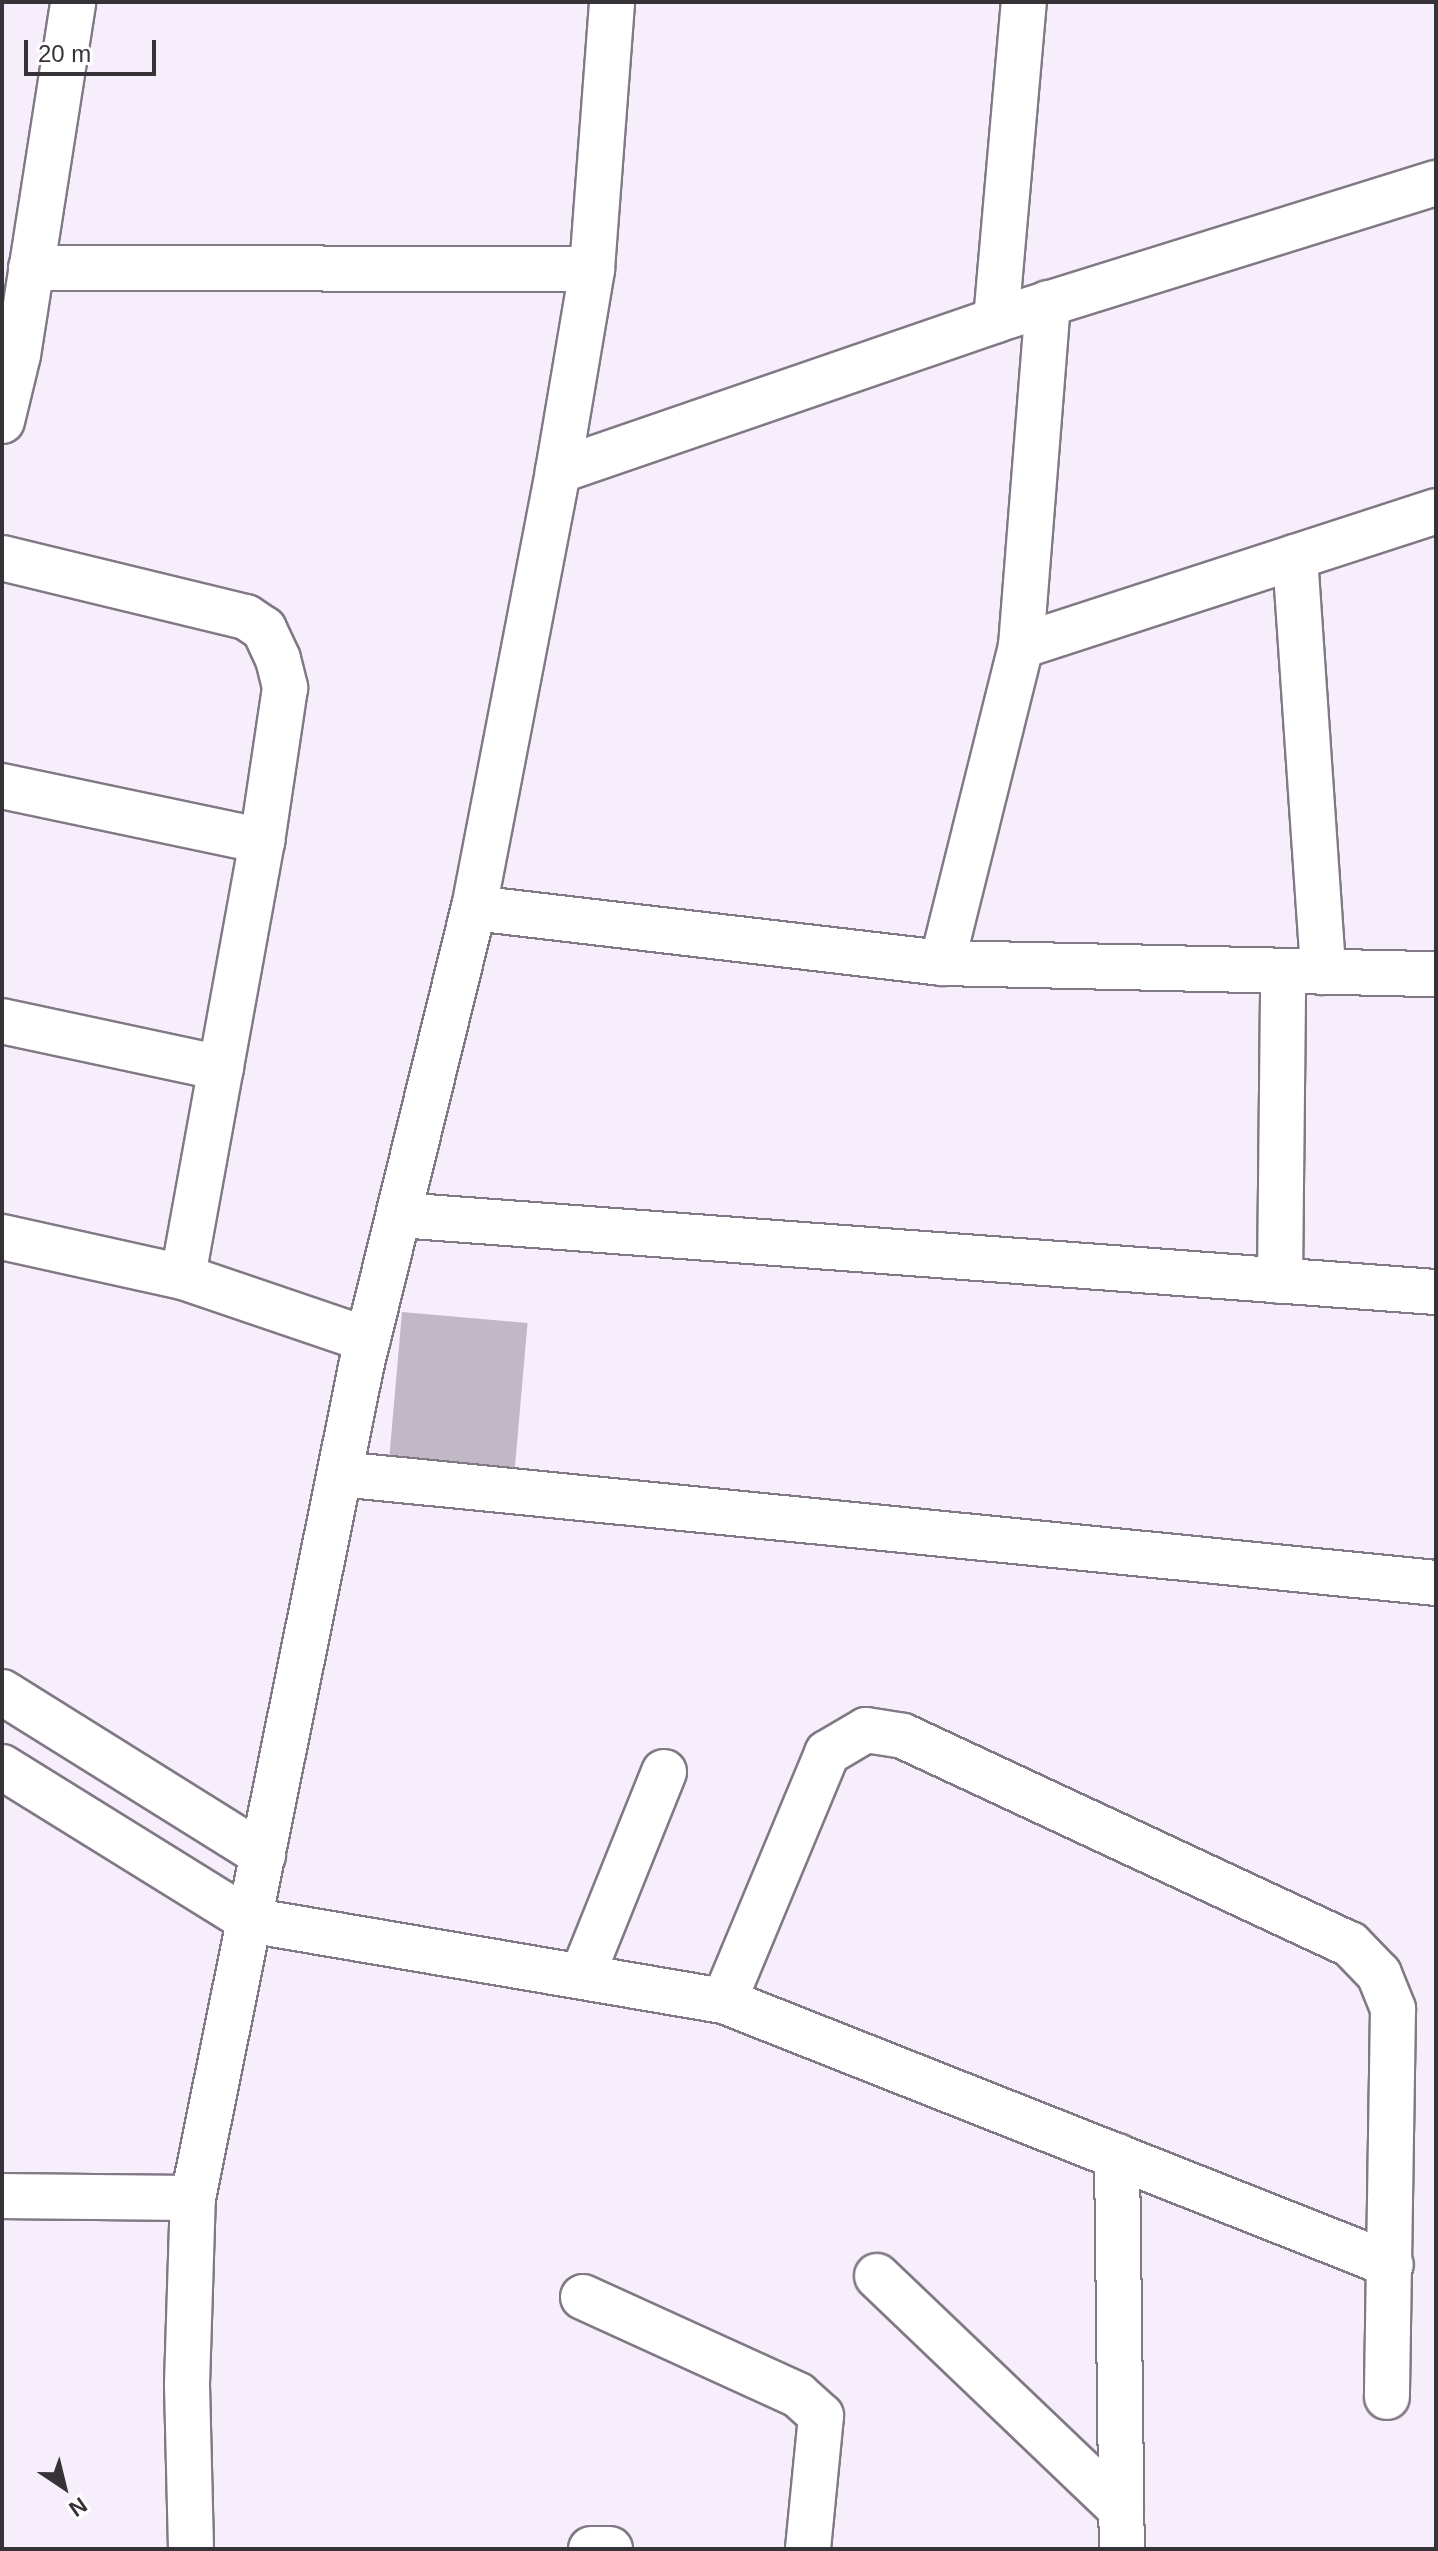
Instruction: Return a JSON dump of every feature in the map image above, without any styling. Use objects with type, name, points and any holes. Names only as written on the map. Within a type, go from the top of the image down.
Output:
[{"type":"street","points":[[2,421],[10,354],[31,268],[73,2]]},
{"type":"street","points":[[191,2549],[187,2384],[193,2198],[368,1340],[474,908],[558,471],[592,269],[612,2]]},
{"type":"street","points":[[996,320],[1028,3]]},
{"type":"street","points":[[558,471],[996,320],[1436,183]]},
{"type":"street","points":[[31,268],[592,269]]},
{"type":"street","points":[[942,963],[1021,646],[1048,303]]},
{"type":"street","points":[[1021,646],[1436,511]]},
{"type":"street","points":[[1280,1281],[1303,971],[1295,557]]},
{"type":"street","points":[[2,558],[246,617],[264,629],[285,688],[262,841],[183,1277]]},
{"type":"street","points":[[2,786],[262,841]]},
{"type":"street","points":[[474,908],[942,963],[1436,974]]},
{"type":"street","points":[[2,1021],[221,1068]]},
{"type":"street","points":[[399,1215],[1436,1292]]},
{"type":"street","points":[[2,1237],[183,1277],[368,1340]]},
{"type":"street","points":[[340,1474],[1436,1583]]},
{"type":"street","points":[[2,1692],[263,1855]]},
{"type":"street","points":[[724,2001],[827,1753],[866,1730],[903,1736],[1350,1944],[1379,1974],[1393,2009],[1387,2397]]},
{"type":"street","points":[[2,1767],[249,1920],[724,2001],[1391,2265]]},
{"type":"street","points":[[582,1976],[664,1772]]},
{"type":"street","points":[[1117,2156],[1122,2529]]},
{"type":"street","points":[[2,2196],[193,2198]]},
{"type":"street","points":[[877,2276],[1122,2529]]},
{"type":"street","points":[[583,2297],[798,2395],[821,2416],[808,2549]]},
{"type":"street","points":[[591,2549],[610,2549]]},
{"type":"building","points":[[402,1312],[528,1323],[514,1474],[389,1463]]}]
